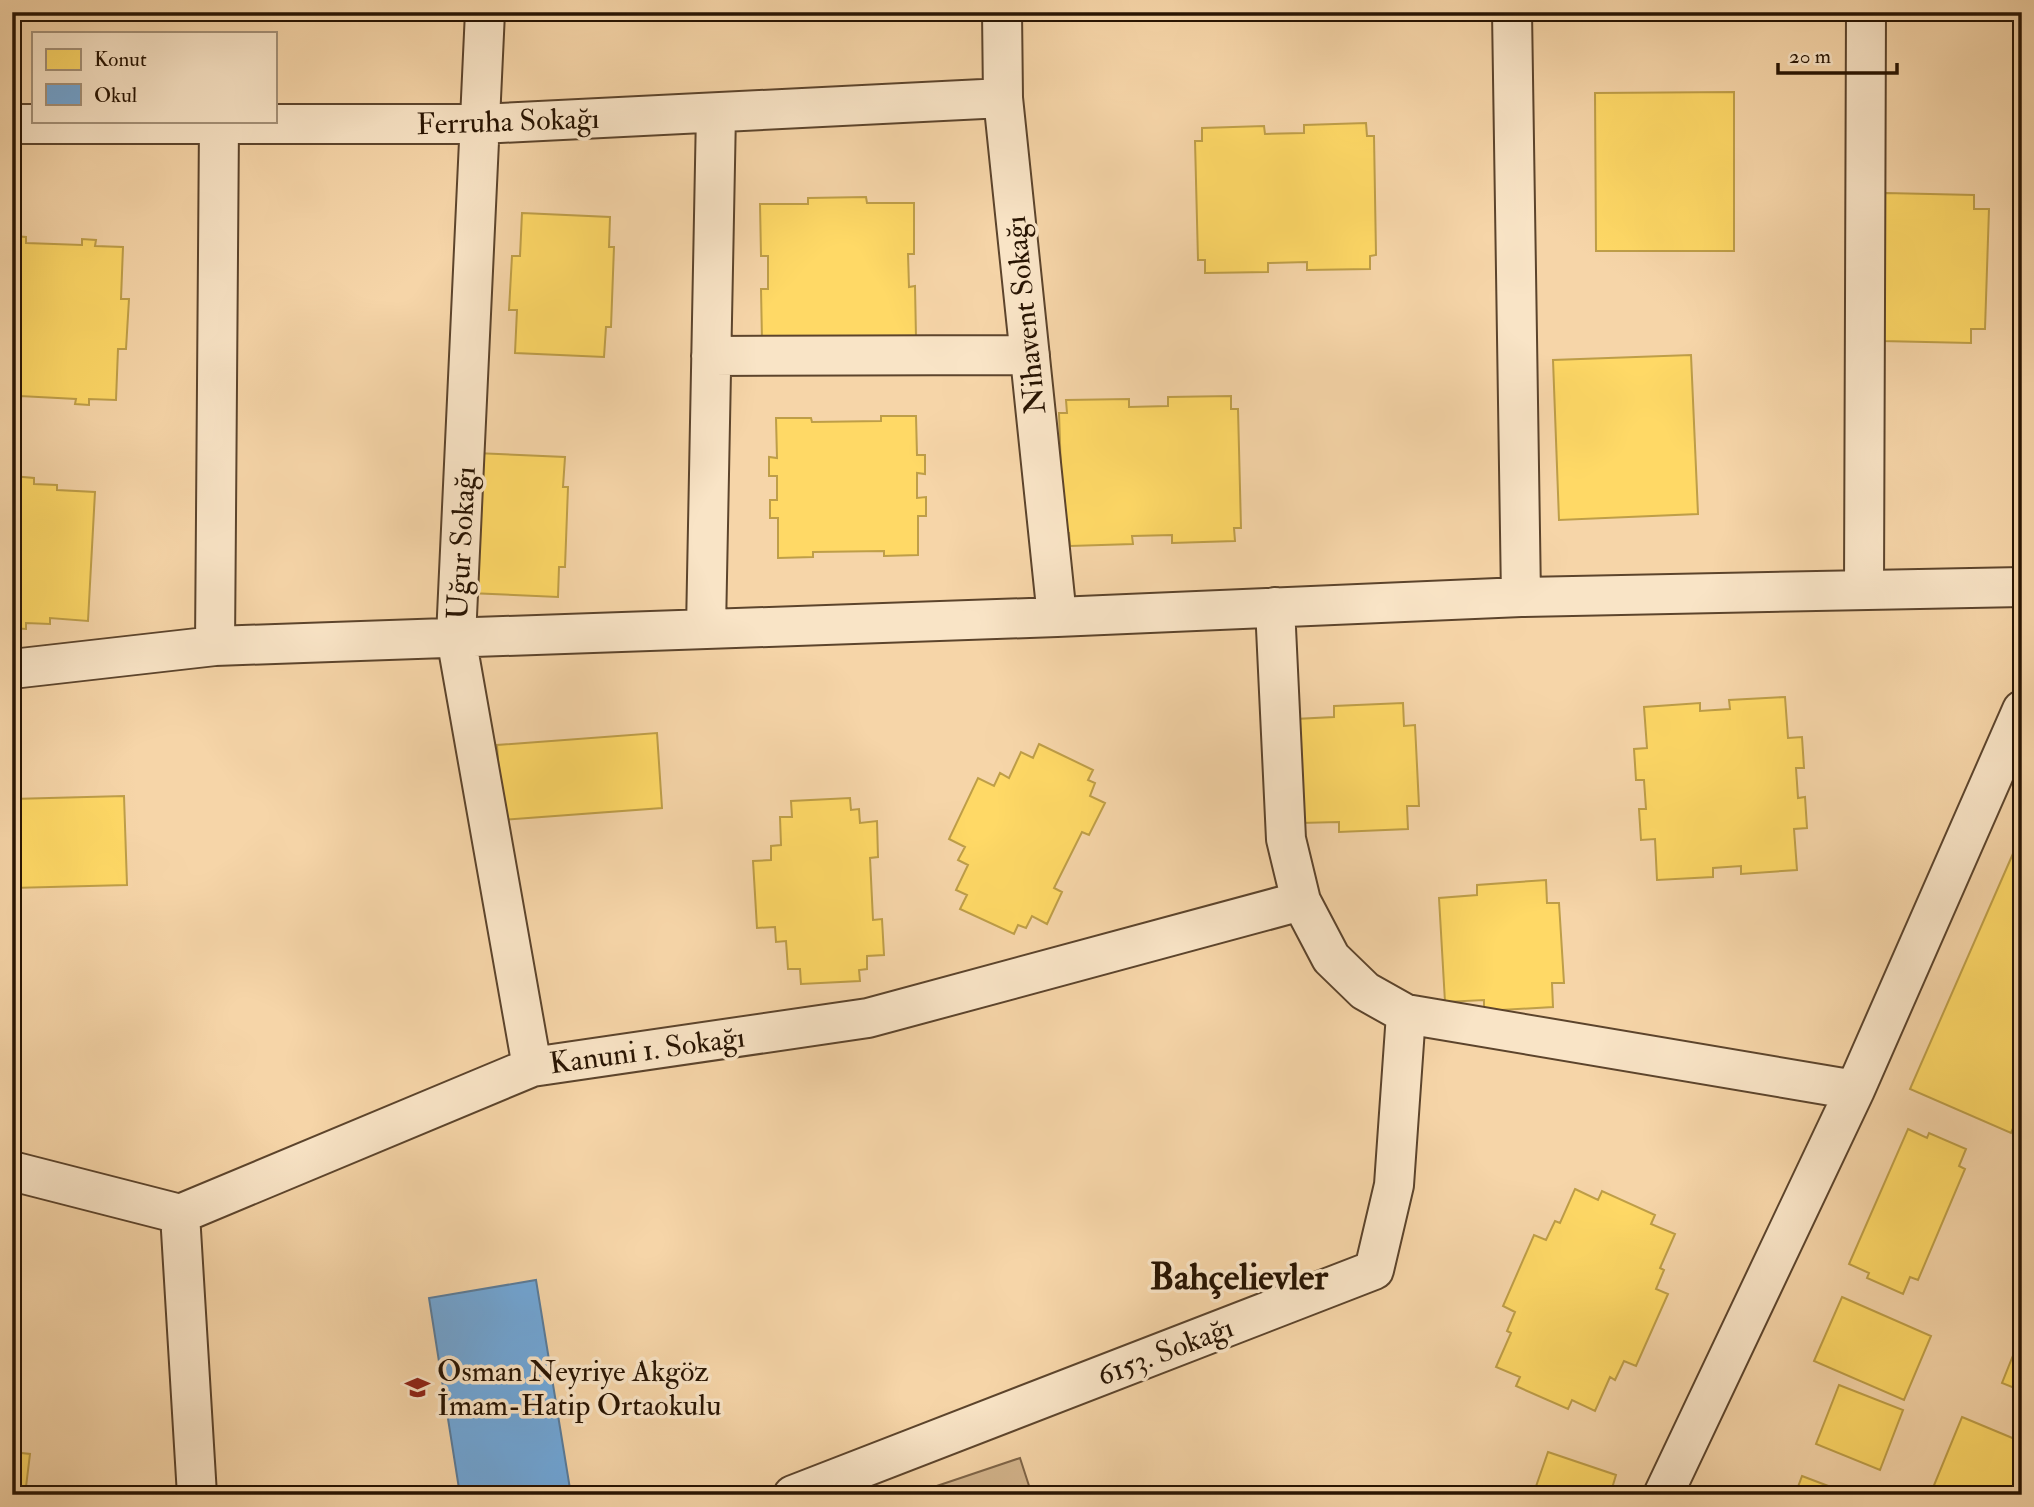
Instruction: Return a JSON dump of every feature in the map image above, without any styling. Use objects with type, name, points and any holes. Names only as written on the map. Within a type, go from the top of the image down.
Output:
[{"type":"street","name":"Uğur Sokağı","points":[[485,12],[456,637],[532,1067]]},
{"type":"street","name":"Nihavent Sokağı","points":[[1002,12],[1003,99],[1057,617]]},
{"type":"street","points":[[1512,12],[1521,597]]},
{"type":"street","points":[[1864,589],[1866,12]]},
{"type":"street","name":"Ferruha Sokağı","points":[[12,124],[480,124],[1003,99]]},
{"type":"street","points":[[706,629],[716,113]]},
{"type":"street","points":[[215,646],[219,124]]},
{"type":"street","points":[[711,355],[1030,355]]},
{"type":"street","points":[[12,669],[215,646],[1057,617],[1521,597],[2022,587]]},
{"type":"street","points":[[1275,607],[1286,839],[1301,901],[1331,958],[1365,991],[1406,1014],[1855,1090]]},
{"type":"street","points":[[1663,1495],[1855,1090],[2022,710]]},
{"type":"street","name":"Kanuni 1. Sokağı","points":[[180,1214],[532,1067],[868,1018],[1301,901]]},
{"type":"street","name":"6153. Sokağı","points":[[793,1495],[1374,1270],[1394,1185],[1406,1014]]},
{"type":"street","points":[[12,1171],[180,1214],[197,1495]]},
{"type":"shaded area","points":[[1020,1458],[1032,1495],[910,1495]]},
{"type":"building: Konut","points":[[1045,12],[1108,12],[1108,17],[1045,19]]},
{"type":"building: Konut","points":[[1148,12],[1210,12],[1210,15],[1148,17]]},
{"type":"building: Konut","points":[[1734,92],[1734,251],[1596,251],[1595,93]]},
{"type":"building: Konut","points":[[1366,123],[1367,136],[1374,136],[1376,255],[1370,256],[1370,269],[1307,270],[1307,262],[1268,263],[1268,272],[1205,273],[1205,260],[1198,260],[1195,141],[1202,141],[1202,128],[1264,126],[1265,134],[1304,133],[1304,125]]},
{"type":"building: Konut","points":[[1885,193],[1974,195],[1974,209],[1989,209],[1985,329],[1971,329],[1971,343],[1881,341]]},
{"type":"building: Konut","points":[[866,197],[867,203],[914,203],[914,254],[908,254],[909,287],[915,286],[916,338],[762,340],[761,289],[768,289],[768,256],[761,256],[760,204],[808,204],[808,198]]},
{"type":"building: Konut","points":[[522,213],[610,217],[609,247],[614,247],[611,327],[606,327],[604,357],[515,353],[517,310],[509,310],[512,256],[520,256]]},
{"type":"building: Konut","points":[[13,236],[26,237],[26,243],[82,245],[82,239],[96,240],[95,246],[123,247],[121,299],[129,299],[126,349],[118,349],[116,400],[89,399],[89,405],[75,404],[76,399],[20,396],[20,402],[12,402]]},
{"type":"building: Konut","points":[[1691,355],[1698,514],[1559,520],[1553,360]]},
{"type":"building: Konut","points":[[1231,396],[1231,409],[1238,409],[1241,528],[1234,528],[1235,541],[1172,543],[1172,535],[1132,536],[1133,544],[1070,546],[1069,533],[1063,533],[1059,413],[1067,413],[1066,400],[1129,399],[1129,407],[1168,406],[1168,397]]},
{"type":"building: Konut","points":[[881,416],[916,416],[917,455],[925,455],[925,474],[917,473],[917,498],[926,497],[926,516],[918,516],[918,555],[884,556],[884,551],[813,552],[813,557],[778,558],[778,518],[770,518],[770,500],[777,500],[777,476],[769,476],[769,457],[777,458],[776,418],[811,418],[812,422],[881,421]]},
{"type":"building: Konut","points":[[475,453],[565,457],[563,487],[568,487],[565,567],[559,567],[558,597],[469,593]]},
{"type":"building: Konut","points":[[12,476],[34,478],[34,484],[57,485],[57,490],[95,492],[88,621],[50,618],[50,624],[26,623],[26,629],[12,628]]},
{"type":"building: Konut","points":[[1785,697],[1788,738],[1802,737],[1804,768],[1796,768],[1798,798],[1805,797],[1807,828],[1794,829],[1797,870],[1741,874],[1741,866],[1713,868],[1713,877],[1657,880],[1655,839],[1641,840],[1639,809],[1646,809],[1644,780],[1636,780],[1634,749],[1647,748],[1644,707],[1700,703],[1700,711],[1730,709],[1729,700]]},
{"type":"building: Konut","points":[[1403,703],[1404,726],[1415,725],[1419,806],[1407,806],[1408,829],[1339,832],[1339,822],[1300,823],[1295,719],[1334,717],[1334,706]]},
{"type":"building: Konut","points":[[657,733],[662,808],[502,820],[497,745]]},
{"type":"building: Konut","points":[[1039,744],[1093,770],[1088,780],[1095,783],[1090,796],[1105,803],[1089,835],[1082,832],[1054,888],[1062,892],[1047,924],[1032,916],[1026,928],[1018,925],[1014,934],[960,909],[967,895],[956,890],[968,865],[958,860],[965,847],[949,839],[978,778],[994,786],[1000,773],[1009,778],[1021,752],[1033,758]]},
{"type":"building: Konut","points":[[124,796],[127,885],[12,888],[12,799]]},
{"type":"building: Konut","points":[[850,798],[851,810],[859,809],[860,823],[877,821],[878,857],[870,858],[873,920],[882,919],[884,955],[867,956],[867,969],[859,970],[860,981],[801,984],[800,969],[788,969],[786,941],[776,942],[775,927],[757,928],[753,861],[771,860],[771,846],[781,845],[780,817],[792,817],[791,801]]},
{"type":"building: Konut","points":[[2022,833],[2022,1108],[2011,1133],[1910,1089]]},
{"type":"building: Konut","points":[[1546,880],[1547,903],[1559,903],[1564,983],[1552,983],[1553,1007],[1484,1011],[1484,1000],[1445,1002],[1439,898],[1477,895],[1477,885]]},
{"type":"building: Konut","points":[[1908,1129],[1927,1138],[1929,1133],[1966,1149],[1959,1166],[1965,1169],[1918,1280],[1910,1277],[1903,1294],[1867,1278],[1869,1273],[1849,1264]]},
{"type":"building: Konut","points":[[1575,1189],[1598,1200],[1602,1191],[1655,1215],[1651,1224],[1675,1234],[1660,1268],[1664,1270],[1656,1289],[1668,1294],[1636,1366],[1624,1361],[1615,1380],[1610,1377],[1595,1411],[1572,1400],[1568,1409],[1516,1386],[1520,1377],[1496,1367],[1511,1333],[1507,1331],[1515,1312],[1503,1306],[1534,1235],[1546,1240],[1555,1221],[1560,1223]]},
{"type":"building: Konut","points":[[1842,1297],[1931,1336],[1904,1400],[1814,1361]]},
{"type":"building: Konut","points":[[2022,1333],[2022,1391],[2002,1383]]},
{"type":"building: Konut","points":[[1839,1385],[1903,1410],[1880,1470],[1816,1444]]},
{"type":"building: Konut","points":[[1962,1417],[2022,1442],[2022,1495],[1930,1495]]},
{"type":"building: Konut","points":[[12,1452],[30,1454],[25,1495],[12,1495]]},
{"type":"building: Konut","points":[[1548,1452],[1616,1475],[1610,1495],[1533,1495]]},
{"type":"building: Konut","points":[[1802,1476],[1852,1495],[1795,1495]]},
{"type":"building: Okul","points":[[536,1280],[571,1495],[460,1495],[429,1298]]},
{"type":"place","name":"Osman Neyriye Akgöz İmam-Hatip Ortaokulu","points":[[417,1388]]},
{"type":"district","name":"Bahçelievler","points":[[1239,1276]]}]
